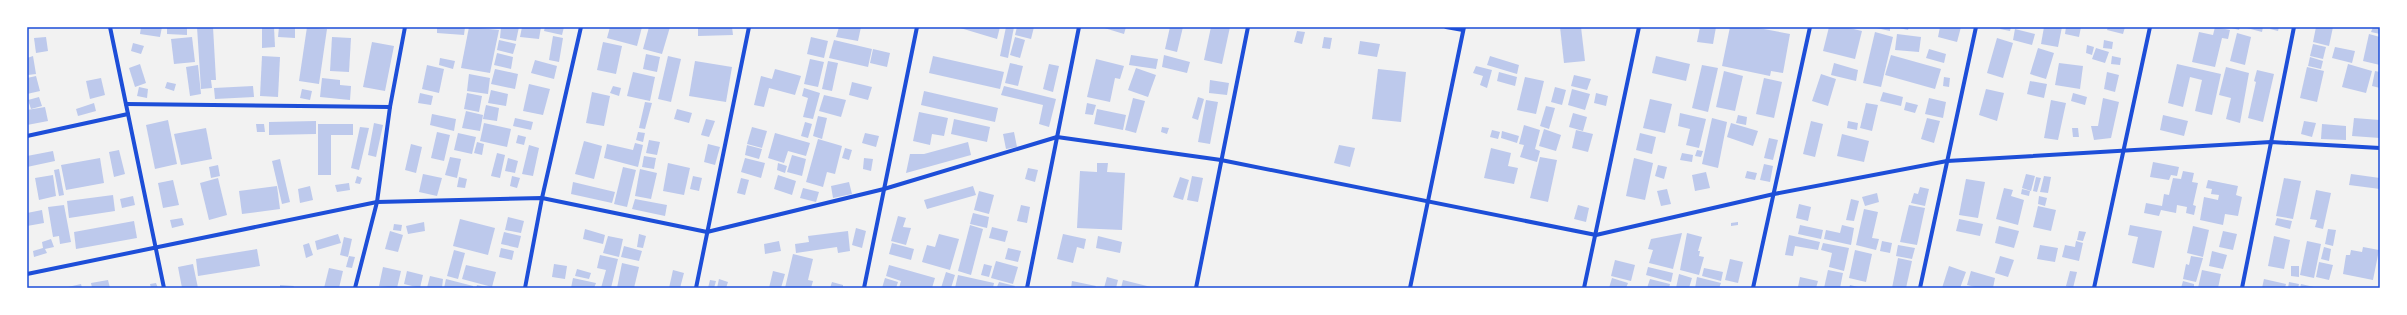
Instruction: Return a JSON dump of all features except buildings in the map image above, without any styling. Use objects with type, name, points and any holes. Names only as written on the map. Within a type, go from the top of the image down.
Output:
[{"type":"street","points":[[110,27],[164,288]]},
{"type":"street","points":[[356,288],[377,202],[390,107],[405,27]]},
{"type":"street","points":[[525,288],[542,198],[581,27]]},
{"type":"street","points":[[696,288],[749,27]]},
{"type":"street","points":[[864,288],[917,27]]},
{"type":"street","points":[[1027,288],[1079,27]]},
{"type":"street","points":[[1196,288],[1248,27]]},
{"type":"street","points":[[1410,288],[1464,28],[1446,27]]},
{"type":"street","points":[[1584,288],[1639,27]]},
{"type":"street","points":[[1753,288],[1810,27]]},
{"type":"street","points":[[1920,288],[1976,27]]},
{"type":"street","points":[[2094,288],[2150,27]]},
{"type":"street","points":[[2242,288],[2294,27]]},
{"type":"street","points":[[126,104],[390,107]]},
{"type":"street","points":[[27,136],[128,114]]},
{"type":"street","points":[[27,274],[155,246],[377,202],[542,198],[707,232],[884,190],[1057,137],[1221,160],[1596,235],[1774,194],[1947,161],[2123,152],[2271,142],[2380,148]]}]
